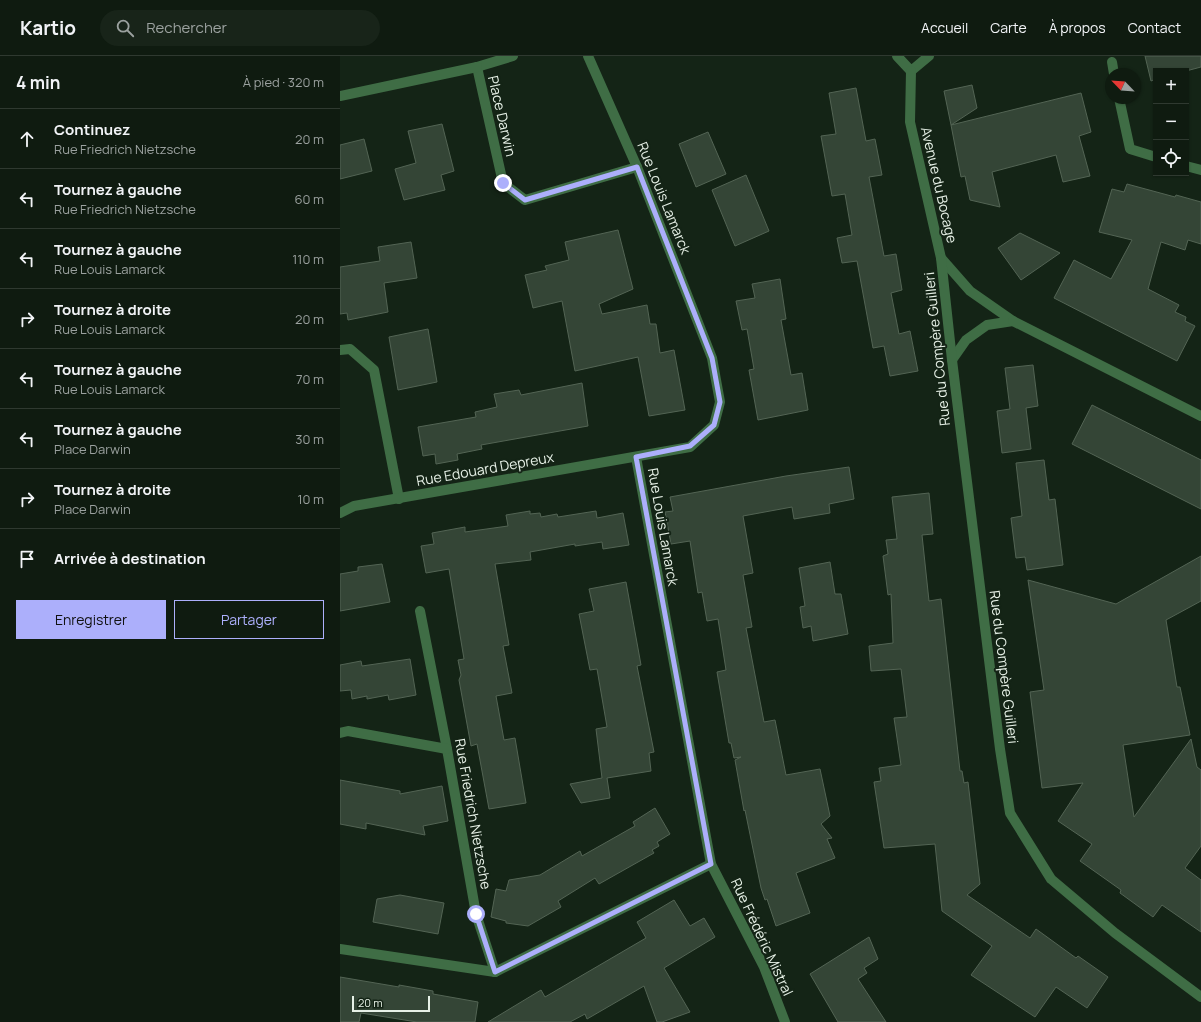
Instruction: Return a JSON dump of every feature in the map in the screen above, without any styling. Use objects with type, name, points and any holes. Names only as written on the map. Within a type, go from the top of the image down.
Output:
[{"type":"street","name":"Place Darwin","points":[[513,56],[477,67],[503,183],[525,200],[637,167]]},
{"type":"street","name":"Rue Louis Lamarck","points":[[588,56],[637,167],[712,358],[720,402],[714,425],[690,446],[636,457],[711,864]]},
{"type":"street","points":[[896,56],[911,71],[929,56]]},
{"type":"street","points":[[1112,62],[1113,68]]},
{"type":"street","points":[[340,96],[477,67]]},
{"type":"street","name":"Avenue du Bocage","points":[[911,71],[910,122],[941,258],[970,291],[1013,321],[1201,416]]},
{"type":"street","points":[[1120,104],[1130,149],[1153,156]]},
{"type":"street","points":[[1189,167],[1201,170]]},
{"type":"street","name":"Rue du Compère Guilleri","points":[[941,258],[952,360],[1000,749],[1010,813],[1051,879],[1115,934],[1201,997]]},
{"type":"street","points":[[952,360],[966,340],[987,325],[1013,321]]},
{"type":"street","points":[[340,350],[350,349],[374,370],[399,499]]},
{"type":"street","name":"Rue Edouard Depreux","points":[[340,513],[354,506],[636,457]]},
{"type":"street","name":"Rue Friedrich Nietzsche","points":[[420,611],[447,749],[476,914],[495,972]]},
{"type":"street","points":[[340,733],[348,731],[447,749]]},
{"type":"street","points":[[340,949],[495,972],[711,864]]},
{"type":"street","name":"Rue Frédéric Mistral","points":[[711,864],[764,967],[785,1022]]},
{"type":"building","points":[[1145,56],[1201,56],[1201,67],[1189,70],[1189,68],[1153,68],[1153,80],[1151,81]]},
{"type":"building","points":[[972,85],[977,108],[951,125],[944,91]]},
{"type":"building","points":[[856,88],[866,141],[875,139],[882,175],[869,177],[884,256],[896,254],[902,290],[891,293],[899,334],[910,331],[918,371],[890,376],[884,346],[873,348],[857,261],[842,263],[837,238],[852,235],[845,194],[832,196],[821,136],[836,134],[829,93]]},
{"type":"building","points":[[1081,93],[1091,132],[1079,136],[1090,176],[1063,182],[1056,155],[992,172],[1000,207],[970,200],[965,176],[961,177],[951,125]]},
{"type":"building","points":[[442,124],[454,171],[441,175],[445,190],[404,200],[395,169],[416,163],[408,131]]},
{"type":"building","points":[[708,132],[726,174],[696,187],[679,144]]},
{"type":"building","points":[[364,139],[372,171],[340,179],[340,145]]},
{"type":"building","points":[[746,175],[769,231],[735,246],[712,190]]},
{"type":"building","points":[[1127,184],[1175,197],[1176,195],[1201,202],[1201,244],[1188,240],[1185,250],[1161,242],[1148,289],[1179,305],[1175,312],[1186,317],[1185,321],[1195,326],[1177,361],[1054,298],[1074,260],[1111,279],[1132,240],[1099,232],[1112,189],[1124,192]]},
{"type":"building","points":[[618,230],[633,289],[599,304],[602,314],[647,305],[650,324],[656,324],[660,353],[674,350],[685,410],[649,416],[638,357],[575,371],[562,301],[533,308],[525,275],[547,270],[545,266],[569,260],[565,242]]},
{"type":"building","points":[[1020,233],[1060,253],[1021,280],[998,248]]},
{"type":"building","points":[[411,242],[417,278],[384,283],[388,312],[348,320],[347,313],[340,314],[340,267],[380,261],[378,247]]},
{"type":"building","points":[[780,279],[786,319],[781,320],[791,375],[802,373],[808,410],[758,420],[749,370],[754,369],[747,329],[742,330],[736,301],[755,298],[752,284]]},
{"type":"building","points":[[428,329],[437,382],[398,390],[389,337]]},
{"type":"building","points":[[1033,365],[1038,406],[1026,408],[1031,449],[1002,453],[997,411],[1010,409],[1005,368]]},
{"type":"building","points":[[582,383],[588,426],[481,445],[482,449],[457,454],[458,460],[436,464],[435,454],[423,456],[418,427],[476,417],[475,412],[497,407],[494,394],[519,390],[521,395]]},
{"type":"building","points":[[1092,405],[1201,460],[1201,509],[1072,444]]},
{"type":"building","points":[[1044,460],[1049,500],[1055,499],[1063,565],[1027,570],[1025,557],[1016,558],[1011,518],[1022,516],[1016,463]]},
{"type":"building","points":[[849,467],[854,499],[829,504],[830,513],[794,519],[792,507],[743,516],[753,573],[743,575],[752,627],[746,628],[764,722],[775,720],[786,775],[820,769],[830,816],[821,824],[832,838],[827,839],[835,858],[796,873],[810,913],[776,926],[767,899],[765,900],[761,888],[745,810],[744,811],[735,760],[741,757],[734,758],[731,743],[729,743],[717,672],[726,670],[718,619],[707,621],[702,592],[698,593],[690,541],[671,544],[665,512],[673,511],[670,497],[786,476]]},
{"type":"building","points":[[929,493],[933,534],[922,535],[929,601],[941,599],[960,771],[962,771],[964,783],[968,782],[980,884],[967,895],[1030,938],[1036,929],[1076,958],[1078,956],[1108,977],[1087,1008],[1056,987],[1035,1017],[971,975],[992,946],[942,911],[935,844],[884,848],[874,782],[881,781],[879,768],[901,765],[894,718],[907,717],[901,669],[871,671],[869,646],[893,643],[891,594],[888,595],[883,556],[888,554],[886,540],[897,539],[892,497]]},
{"type":"building","points":[[530,511],[530,514],[540,513],[541,517],[557,514],[558,517],[596,511],[597,518],[623,513],[629,545],[603,549],[602,542],[575,546],[575,544],[530,552],[531,560],[495,564],[509,645],[503,646],[512,693],[496,696],[504,740],[515,738],[526,803],[489,809],[477,744],[471,746],[459,680],[461,675],[458,660],[464,659],[449,569],[426,573],[421,546],[434,544],[432,533],[465,527],[465,532],[508,526],[506,515]]},
{"type":"building","points":[[1201,556],[1201,601],[1166,620],[1177,687],[1180,687],[1190,735],[1123,745],[1134,817],[1191,739],[1197,767],[1201,770],[1201,846],[1185,868],[1201,880],[1201,932],[1162,905],[1153,917],[1120,893],[1121,890],[1080,861],[1092,844],[1058,821],[1083,783],[1042,788],[1030,692],[1044,690],[1028,580],[1116,604]]},
{"type":"building","points":[[830,562],[835,594],[841,594],[848,634],[813,641],[811,626],[803,628],[800,607],[805,606],[799,568]]},
{"type":"building","points":[[382,564],[390,602],[340,611],[340,574],[358,571],[358,567]]},
{"type":"building","points":[[626,582],[641,665],[637,666],[654,752],[649,753],[651,771],[607,778],[610,798],[581,803],[570,784],[602,778],[596,729],[607,727],[597,669],[590,670],[579,614],[594,611],[589,589]]},
{"type":"building","points":[[410,659],[416,695],[389,700],[388,695],[367,699],[367,696],[352,699],[351,690],[340,691],[340,665],[361,661],[362,666]]},
{"type":"building","points":[[340,780],[400,791],[400,794],[442,786],[448,821],[423,826],[425,835],[366,823],[366,829],[340,824]]},
{"type":"building","points":[[655,808],[670,834],[657,842],[659,846],[652,850],[654,853],[599,884],[595,878],[558,901],[561,907],[528,926],[506,923],[506,921],[491,917],[496,889],[506,891],[509,880],[540,875],[580,851],[582,856],[635,826],[633,822]]},
{"type":"building","points":[[400,895],[444,903],[438,934],[373,922],[377,899]]},
{"type":"building","points":[[674,900],[690,926],[704,918],[715,937],[664,968],[690,1012],[662,1022],[657,1022],[644,986],[587,1019],[585,1014],[570,1022],[488,1022],[541,990],[545,997],[646,938],[637,922]]},
{"type":"building","points":[[869,937],[878,959],[864,968],[867,973],[858,979],[886,1022],[838,1022],[810,974]]},
{"type":"building","points":[[340,977],[433,991],[433,994],[478,1002],[475,1022],[417,1022],[361,1013],[359,1022],[340,1022]]},
{"type":"route","points":[[476,914],[495,972],[711,864],[636,457],[690,446],[714,425],[720,402],[712,358],[637,167],[525,200],[503,183]]}]
